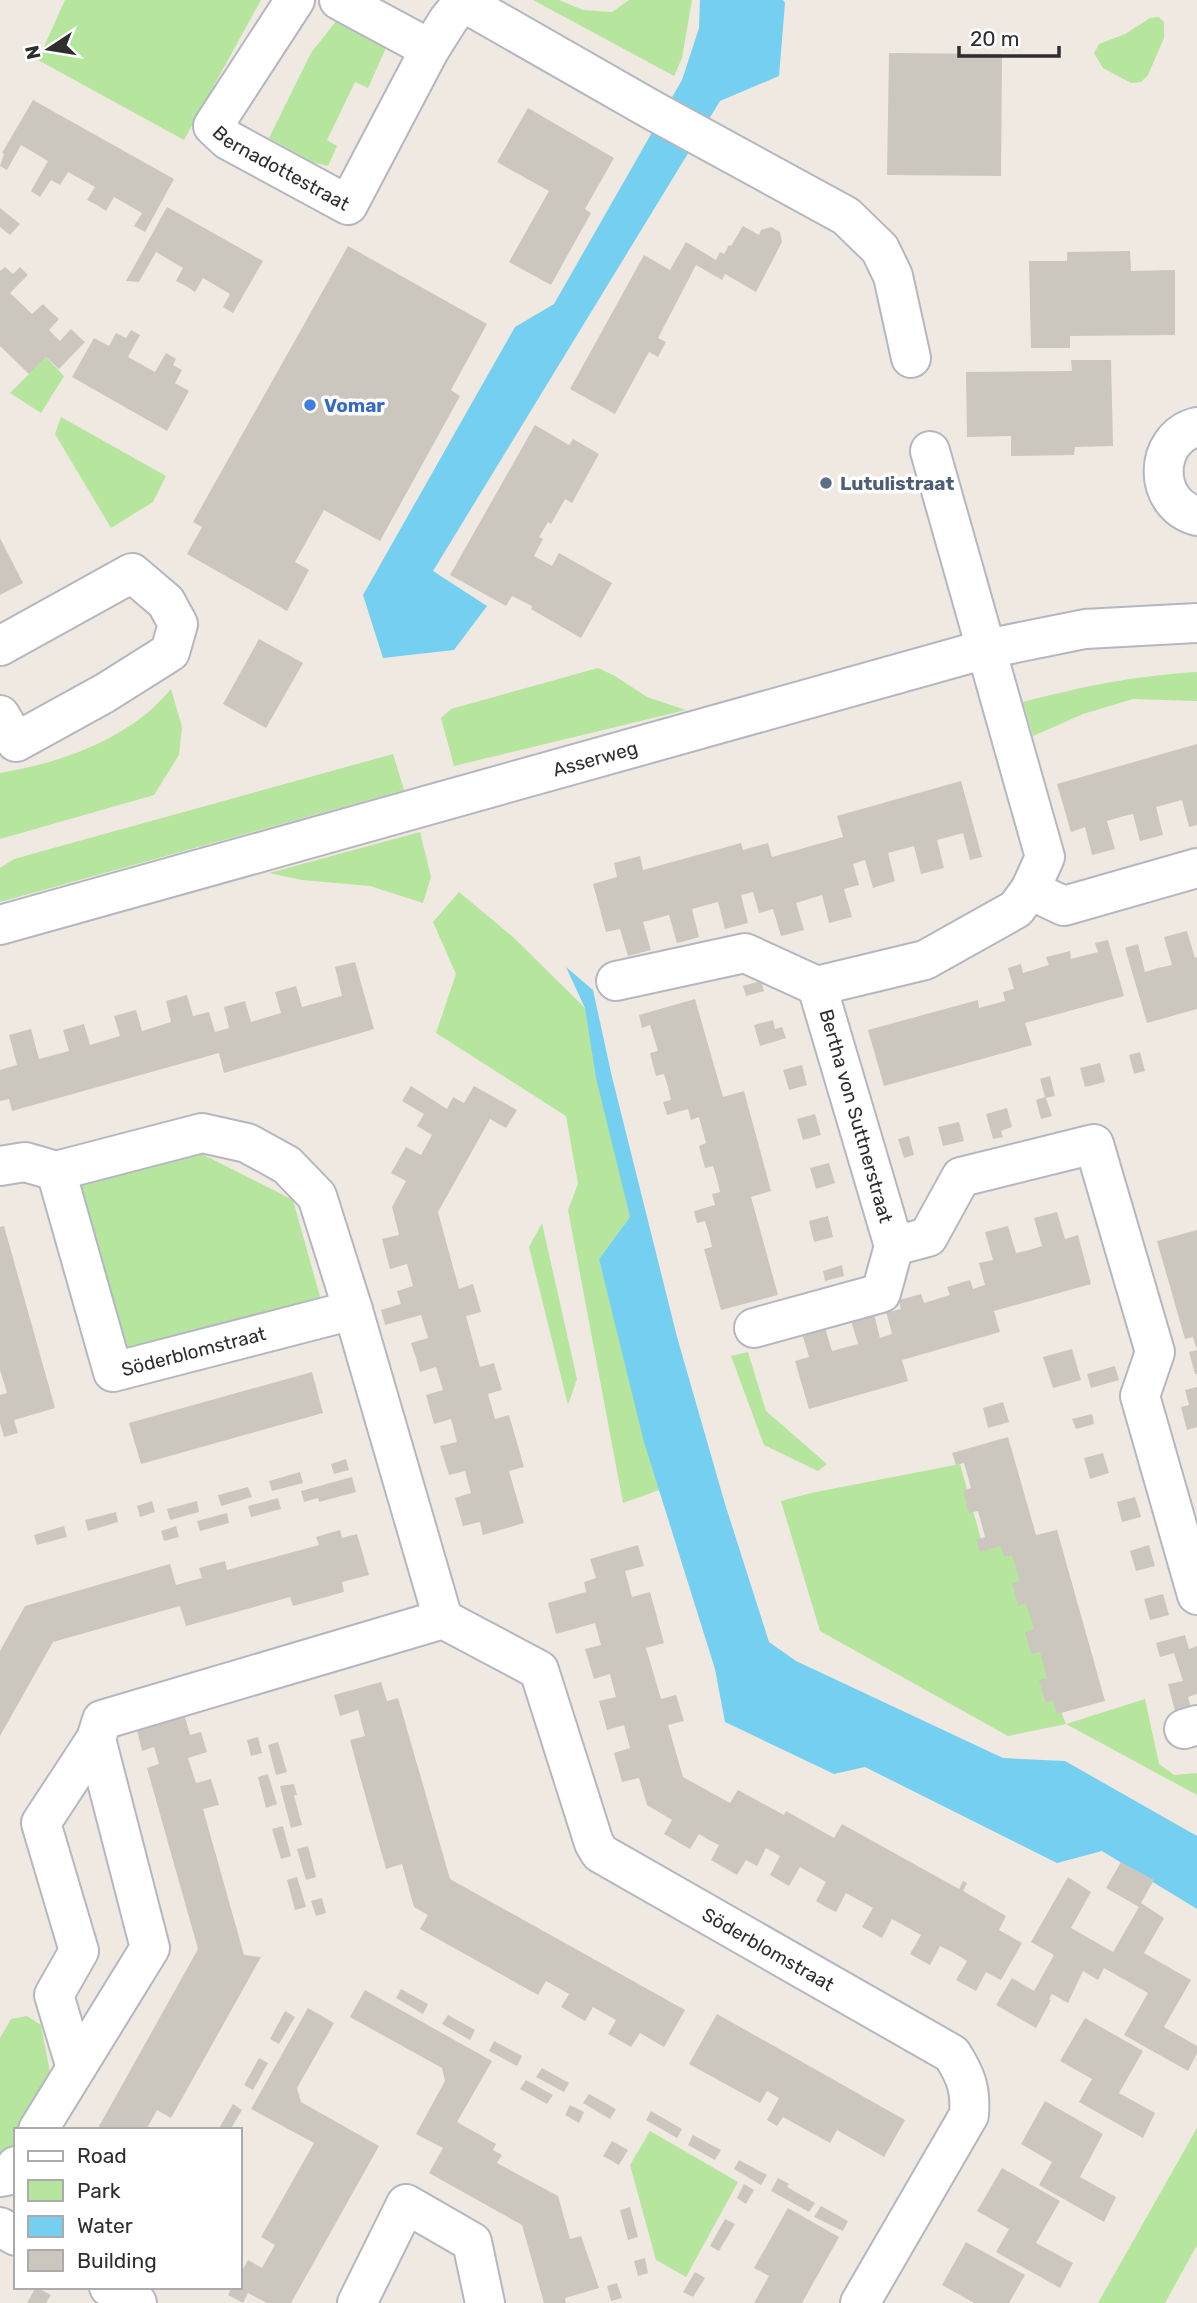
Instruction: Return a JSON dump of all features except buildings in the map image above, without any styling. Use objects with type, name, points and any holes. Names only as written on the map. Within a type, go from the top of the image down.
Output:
[{"type":"street","name":"Bernadottestraat","points":[[295,0],[214,126],[228,140],[348,205],[430,49]]},
{"type":"street","points":[[340,0],[430,49],[463,2],[846,216],[880,249],[893,276],[911,358]]},
{"type":"street","points":[[1197,427],[1178,437],[1168,449],[1163,463],[1163,478],[1168,493],[1177,506],[1197,516]]},
{"type":"street","points":[[930,451],[986,649]]},
{"type":"street","points":[[0,646],[132,573],[166,602],[178,624],[170,652],[105,693],[16,742],[0,715]]},
{"type":"street","name":"Asserweg","points":[[0,925],[986,649],[1085,629],[1197,623]]},
{"type":"street","name":"Bertha von Suttnerstraat","points":[[616,981],[745,953],[817,986],[925,960],[1016,909],[1030,891],[1045,857],[986,649]]},
{"type":"street","points":[[1030,891],[1063,906],[1197,868]]},
{"type":"street","name":"Bertha von Suttnerstraat","points":[[754,1328],[881,1293],[894,1246],[817,986]]},
{"type":"street","points":[[0,1166],[25,1162],[56,1171],[202,1133],[247,1143],[287,1165],[317,1196],[443,1619],[102,1720],[96,1739],[41,1823],[79,1951],[54,1996],[76,2068]]},
{"type":"street","name":"Bertha von Suttnerstraat","points":[[894,1246],[928,1237],[961,1177],[1094,1144],[1155,1352],[1140,1396],[1197,1595]]},
{"type":"street","name":"Söderblomstraat","points":[[56,1171],[114,1372],[353,1310]]},
{"type":"street","name":"Söderblomstraat","points":[[443,1619],[539,1670],[594,1843],[600,1853],[952,2054],[960,2067],[971,2095],[969,2115],[860,2303]]},
{"type":"street","points":[[39,2128],[150,1948],[96,1739]]},
{"type":"street","points":[[357,2303],[406,2204],[472,2242],[485,2303]]},
{"type":"street","points":[[112,2289],[137,2303]]},
{"type":"green space","points":[[65,0],[261,0],[184,140],[38,60]]},
{"type":"green space","points":[[533,0],[559,0],[583,10],[612,12],[629,0],[692,0],[682,58],[674,76]]},
{"type":"green space","points":[[1159,17],[1164,22],[1164,38],[1148,75],[1141,82],[1131,83],[1103,68],[1094,53],[1099,44],[1125,34],[1150,18]]},
{"type":"green space","points":[[337,20],[386,48],[368,88],[355,82],[327,140],[337,146],[328,166],[312,162],[269,138],[311,53]]},
{"type":"green space","points":[[46,357],[64,376],[41,413],[10,393]]},
{"type":"green space","points":[[61,417],[166,476],[153,502],[111,528],[55,434]]},
{"type":"green space","points":[[598,668],[647,697],[686,710],[454,766],[441,718],[451,709]]},
{"type":"green space","points":[[1197,672],[1197,701],[1133,699],[1083,714],[1033,736],[1023,702],[1109,682]]},
{"type":"green space","points":[[171,689],[182,727],[179,755],[154,795],[0,839],[0,773],[47,763],[93,746],[136,722]]},
{"type":"green space","points":[[393,754],[404,790],[0,902],[0,868],[14,859]]},
{"type":"green space","points":[[420,832],[431,877],[423,903],[370,886],[302,880],[269,873]]},
{"type":"green space","points":[[459,892],[513,937],[585,1008],[630,1217],[599,1259],[659,1490],[623,1503],[568,1210],[578,1184],[566,1116],[436,1033],[456,974],[433,922]]},
{"type":"green space","points":[[198,1152],[293,1200],[324,1311],[114,1365],[72,1185]]},
{"type":"green space","points":[[542,1223],[577,1379],[568,1405],[529,1247]]},
{"type":"green space","points":[[748,1352],[766,1411],[827,1464],[818,1471],[764,1445],[731,1356]]},
{"type":"green space","points":[[960,1464],[984,1550],[1012,1542],[1066,1724],[1008,1736],[820,1631],[781,1501]]},
{"type":"green space","points":[[1145,1699],[1159,1764],[1174,1775],[1197,1773],[1197,1795],[1066,1724]]},
{"type":"green space","points":[[27,2016],[41,2025],[51,2078],[23,2128],[14,2128],[14,2143],[6,2157],[0,2154],[0,2038],[11,2019]]},
{"type":"green space","points":[[1197,2128],[1197,2245],[1165,2303],[1098,2303]]},
{"type":"green space","points":[[650,2131],[738,2182],[686,2277],[656,2260],[630,2165]]},
{"type":"water","points":[[700,0],[783,0],[785,3],[779,76],[720,101],[433,571],[487,606],[454,650],[383,658],[363,595],[515,327],[554,304],[682,80],[699,28]]},
{"type":"water","points":[[566,967],[593,990],[677,1337],[725,1504],[769,1642],[796,1661],[1003,1758],[1065,1761],[1197,1836],[1197,1909],[1102,1851],[1057,1863],[865,1767],[834,1774],[725,1722],[715,1669],[644,1442],[599,1259],[630,1217],[596,1078],[585,1008]]},
{"type":"place","name":"Vomar","points":[[310,405]]},
{"type":"place","name":"Lutulistraat","points":[[826,483]]}]
